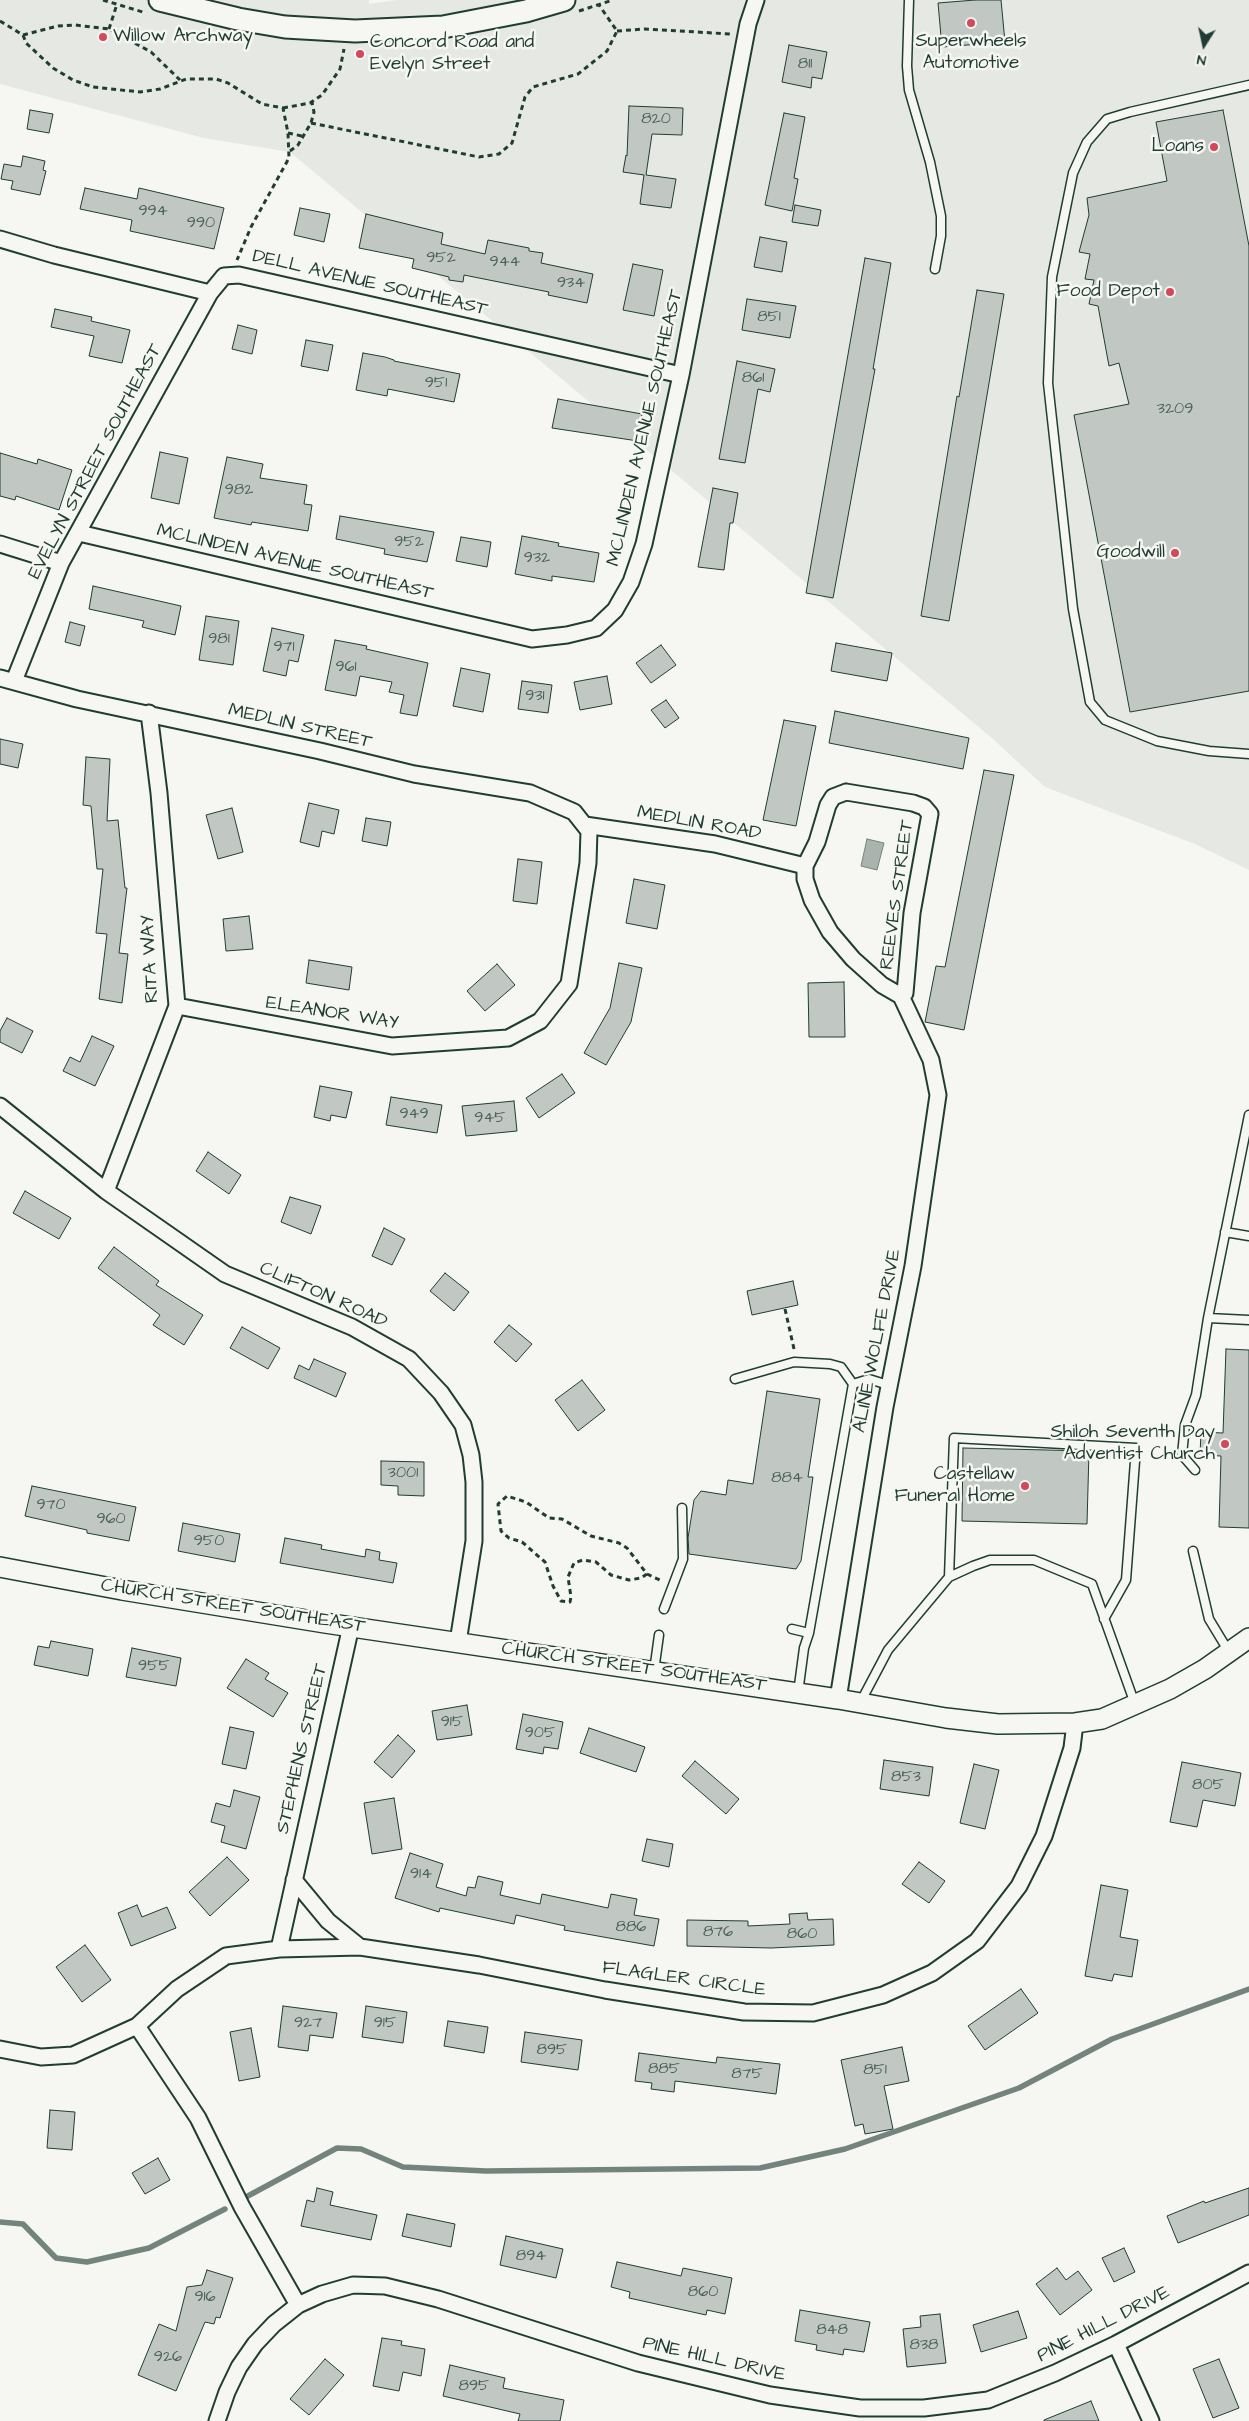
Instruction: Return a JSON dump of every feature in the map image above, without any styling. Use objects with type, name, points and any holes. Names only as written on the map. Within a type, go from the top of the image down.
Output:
[{"type":"main road","points":[[160,0],[238,19],[285,27],[355,32],[444,27],[526,11],[564,0]]},
{"type":"street","name":"MCLINDEN AVENUE SOUTHEAST","points":[[79,534],[532,639],[567,635],[596,628],[615,610],[631,582],[644,544],[681,375],[746,35],[752,8],[756,0]]},
{"type":"street","points":[[0,239],[54,256],[210,293]]},
{"type":"street","name":"DELL AVENUE SOUTHEAST","points":[[210,293],[224,276],[231,274],[681,375]]},
{"type":"street","name":"EVELYN STREET SOUTHEAST","points":[[7,680],[61,563],[79,534],[210,293]]},
{"type":"street","points":[[0,544],[61,563]]},
{"type":"street","name":"MEDLIN STREET","points":[[7,680],[77,699],[149,713],[414,774],[530,792],[574,812],[585,825]]},
{"type":"street","name":"RITA WAY","points":[[106,1191],[177,1006],[159,793],[149,713]]},
{"type":"street","name":"REEVES STREET","points":[[860,793],[913,803],[924,807],[930,814],[912,913],[904,993],[902,996],[882,985],[853,959],[830,932],[812,900],[805,879],[805,866],[817,842],[828,805],[833,797],[839,794],[860,793]]},
{"type":"street","name":"MEDLIN ROAD","points":[[585,825],[715,844],[805,866]]},
{"type":"street","name":"ELEANOR WAY","points":[[177,1006],[392,1046],[508,1038],[540,1021],[569,984],[588,863],[589,831],[585,825]]},
{"type":"street","name":"ALINE WOLFE DRIVE","points":[[838,1699],[888,1385],[913,1266],[938,1095],[931,1060],[902,996]]},
{"type":"street","name":"CLIFTON ROAD","points":[[0,1106],[106,1191],[225,1274],[352,1327],[409,1359],[440,1393],[463,1425],[471,1455],[474,1482],[474,1541],[458,1642]]},
{"type":"street","name":"CHURCH STREET SOUTHEAST","points":[[0,1567],[122,1590],[838,1699],[946,1718],[998,1724],[1075,1723],[1102,1719],[1170,1689],[1249,1638]]},
{"type":"street","name":"STEPHENS STREET","points":[[279,1949],[351,1626]]},
{"type":"street","name":"FLAGLER CIRCLE","points":[[279,1949],[360,1947],[479,1965],[605,1990],[744,2012],[813,2013],[883,1995],[932,1973],[977,1941],[1019,1886],[1047,1828],[1072,1748],[1075,1723]]},
{"type":"street","points":[[294,1880],[328,1921],[360,1947]]},
{"type":"street","points":[[0,2049],[41,2057],[73,2055],[137,2026],[177,1989],[226,1956],[279,1949]]},
{"type":"street","points":[[137,2026],[198,2118],[242,2207],[298,2305]]},
{"type":"street","name":"PINE HILL DRIVE","points":[[217,2421],[227,2392],[255,2344],[274,2324],[298,2305],[322,2294],[354,2285],[385,2286],[541,2330],[638,2363],[770,2395],[860,2408],[924,2408],[988,2400],[1056,2373],[1116,2344],[1249,2272]]},
{"type":"street","points":[[1116,2344],[1151,2421]]},
{"type":"lane","points":[[909,0],[907,66],[909,90],[930,162],[941,216],[941,236],[934,269]]},
{"type":"lane","points":[[1249,85],[1107,119],[1087,142],[1073,172],[1052,276],[1048,383],[1073,609],[1090,702],[1105,720],[1157,741],[1209,751],[1249,754]]},
{"type":"lane","points":[[1195,1470],[1182,1455],[1185,1425],[1196,1396],[1208,1318],[1249,1115]]},
{"type":"lane","points":[[1225,1232],[1249,1236]]},
{"type":"lane","points":[[1208,1318],[1249,1320]]},
{"type":"lane","points":[[735,1379],[796,1362],[830,1364],[841,1367],[853,1384],[809,1633],[804,1648],[798,1693]]},
{"type":"lane","points":[[853,1384],[869,1379],[888,1385]]},
{"type":"lane","points":[[949,1577],[954,1438],[1136,1448],[1126,1580],[1104,1619]]},
{"type":"lane","points":[[664,1609],[683,1559],[682,1508]]},
{"type":"lane","points":[[1193,1551],[1209,1618],[1230,1652]]},
{"type":"lane","points":[[860,1703],[888,1650],[949,1577],[990,1560],[1034,1560],[1092,1584],[1135,1705]]},
{"type":"lane","points":[[792,1628],[809,1633]]},
{"type":"lane","points":[[654,1671],[659,1635]]},
{"type":"path","points":[[109,29],[117,4]]},
{"type":"path","points":[[598,5],[617,31]]},
{"type":"path","points":[[0,21],[23,35],[26,43],[53,68],[73,80],[93,87],[140,92],[160,88],[180,80],[202,78],[222,80],[262,104],[283,108],[312,102],[322,95],[335,77],[344,58],[344,47]]},
{"type":"path","points":[[23,35],[58,26],[74,25],[109,29],[151,52],[180,80]]},
{"type":"path","points":[[617,31],[644,29],[746,35]]},
{"type":"path","points":[[311,123],[479,157],[495,156],[506,150],[512,143],[525,98],[533,87],[569,77],[585,70],[607,50],[617,31]]},
{"type":"path","points":[[290,152],[294,150],[311,123],[314,112],[312,102]]},
{"type":"path","points":[[231,274],[251,227],[289,158],[288,133],[283,108]]},
{"type":"path","points":[[288,133],[302,136]]},
{"type":"path","points":[[785,1309],[796,1362]]},
{"type":"path","points":[[647,1574],[641,1578],[629,1580],[611,1574],[596,1562],[583,1560],[574,1564],[568,1576],[570,1602],[561,1601],[553,1586],[545,1562],[522,1542],[509,1538],[501,1531],[498,1504],[507,1496],[526,1502],[549,1518],[562,1519],[591,1536],[619,1543],[627,1548],[647,1574],[673,1584]]},
{"type":"shaded area","points":[[0,0],[369,0],[369,4],[397,0],[1249,0],[1249,870],[1195,844],[1045,787],[993,739],[290,152],[204,138],[0,84]]},
{"type":"shaded area","points":[[867,839],[884,843],[877,870],[861,866]]},
{"type":"building","name":"Superwheels Automotive","points":[[1001,0],[1005,42],[942,47],[938,3]]},
{"type":"building","points":[[789,45],[827,52],[822,79],[812,77],[811,88],[782,82]]},
{"type":"building","points":[[629,106],[683,108],[682,135],[652,134],[646,175],[676,179],[671,208],[640,204],[644,175],[623,172],[627,156]]},
{"type":"building","points":[[30,110],[53,114],[49,133],[27,129]]},
{"type":"building","points":[[1223,110],[1249,246],[1249,691],[1130,712],[1074,415],[1129,404],[1119,363],[1109,366],[1098,306],[1089,304],[1094,280],[1085,279],[1090,254],[1079,252],[1089,215],[1087,198],[1167,181],[1156,122]]},
{"type":"building","points":[[784,113],[805,117],[794,178],[798,179],[792,211],[765,205]]},
{"type":"building","points":[[23,156],[45,161],[43,170],[46,171],[40,195],[11,189],[13,181],[1,179],[4,164],[21,167]]},
{"type":"building","points":[[85,188],[137,199],[139,188],[224,208],[214,249],[130,231],[132,220],[80,209]]},
{"type":"building","points":[[795,205],[821,210],[818,226],[792,222]]},
{"type":"building","points":[[300,208],[330,214],[324,242],[294,235]]},
{"type":"building","points":[[366,214],[443,233],[441,244],[485,254],[488,240],[529,248],[529,251],[543,253],[541,263],[593,274],[587,303],[548,295],[549,292],[464,275],[463,282],[449,280],[449,277],[412,268],[414,259],[359,248]]},
{"type":"building","points":[[760,237],[787,242],[782,272],[754,267]]},
{"type":"building","points":[[865,258],[891,263],[873,369],[875,369],[833,598],[806,593]]},
{"type":"building","points":[[633,264],[663,270],[654,316],[623,310]]},
{"type":"building","points":[[977,290],[1004,294],[949,621],[921,616],[957,396],[959,397]]},
{"type":"building","points":[[747,299],[796,306],[790,338],[742,330]]},
{"type":"building","points":[[55,309],[92,317],[91,321],[130,330],[122,363],[89,356],[94,336],[51,327]]},
{"type":"building","points":[[238,325],[257,330],[252,354],[232,349]]},
{"type":"building","points":[[306,340],[333,345],[328,371],[301,366]]},
{"type":"building","points":[[363,353],[460,374],[454,402],[388,389],[387,396],[356,390]]},
{"type":"building","points":[[737,361],[775,369],[770,392],[758,389],[745,463],[719,459]]},
{"type":"building","points":[[558,399],[642,414],[638,441],[552,428]]},
{"type":"building","points":[[160,452],[188,458],[179,504],[151,498]]},
{"type":"building","points":[[0,453],[37,464],[38,459],[72,470],[59,510],[16,496],[15,500],[0,496]]},
{"type":"building","points":[[227,457],[263,464],[260,478],[307,485],[304,504],[312,505],[308,531],[252,522],[251,525],[214,518]]},
{"type":"building","points":[[713,488],[738,493],[733,523],[730,523],[724,570],[698,567]]},
{"type":"building","points":[[340,516],[434,532],[427,562],[384,554],[385,549],[336,539]]},
{"type":"building","points":[[522,536],[559,543],[558,546],[599,553],[594,582],[552,576],[552,581],[515,574]]},
{"type":"building","points":[[461,537],[491,542],[487,567],[456,561]]},
{"type":"building","points":[[93,586],[181,606],[175,635],[142,627],[144,621],[89,609]]},
{"type":"building","points":[[206,616],[239,621],[233,665],[199,660]]},
{"type":"building","points":[[70,622],[85,626],[80,646],[65,642]]},
{"type":"building","points":[[272,628],[304,635],[298,662],[289,660],[286,676],[263,671]]},
{"type":"building","points":[[335,640],[367,646],[366,649],[428,663],[417,716],[400,713],[404,695],[389,692],[392,682],[360,676],[356,696],[325,690]]},
{"type":"building","points":[[836,643],[892,653],[887,681],[831,671]]},
{"type":"building","points":[[661,645],[676,665],[651,683],[636,663]]},
{"type":"building","points":[[461,668],[490,674],[483,712],[453,706]]},
{"type":"building","points":[[607,676],[612,704],[580,710],[574,682]]},
{"type":"building","points":[[522,681],[552,685],[548,713],[518,709]]},
{"type":"building","points":[[666,700],[679,718],[665,728],[651,710]]},
{"type":"building","points":[[835,711],[969,738],[963,769],[829,743]]},
{"type":"building","points":[[784,720],[816,726],[796,826],[763,820]]},
{"type":"building","points":[[0,739],[23,744],[18,768],[0,764]]},
{"type":"building","points":[[86,757],[110,759],[107,821],[118,820],[125,888],[127,888],[119,953],[128,954],[122,1003],[99,999],[107,934],[96,933],[103,869],[97,869],[91,806],[83,805]]},
{"type":"building","points":[[984,770],[1014,775],[964,1030],[925,1022],[936,966],[945,967]]},
{"type":"building","points":[[309,803],[339,810],[334,834],[322,831],[319,847],[300,842]]},
{"type":"building","points":[[232,808],[243,852],[218,859],[206,815]]},
{"type":"building","points":[[366,818],[391,822],[387,846],[362,841]]},
{"type":"building","points":[[518,859],[542,862],[537,904],[513,901]]},
{"type":"building","points":[[634,879],[665,885],[657,929],[626,923]]},
{"type":"building","points":[[249,916],[253,949],[226,951],[223,919]]},
{"type":"building","points":[[309,960],[352,967],[349,990],[306,983]]},
{"type":"building","points":[[619,963],[642,968],[631,1022],[606,1065],[584,1053],[610,1008]]},
{"type":"building","points":[[497,964],[515,985],[485,1011],[467,991]]},
{"type":"building","points":[[844,982],[845,1037],[809,1037],[808,983]]},
{"type":"building","points":[[7,1018],[33,1031],[22,1053],[0,1042],[0,1031]]},
{"type":"building","points":[[92,1036],[114,1046],[95,1086],[63,1071],[70,1057],[80,1062]]},
{"type":"building","points":[[562,1074],[575,1093],[539,1118],[526,1098]]},
{"type":"building","points":[[320,1086],[352,1092],[346,1118],[331,1115],[330,1121],[314,1117]]},
{"type":"building","points":[[391,1097],[442,1105],[437,1133],[386,1125]]},
{"type":"building","points":[[514,1101],[517,1131],[466,1136],[462,1106]]},
{"type":"building","points":[[208,1152],[241,1175],[229,1194],[196,1171]]},
{"type":"building","points":[[25,1191],[71,1218],[59,1239],[13,1213]]},
{"type":"building","points":[[290,1197],[321,1206],[311,1234],[281,1222]]},
{"type":"building","points":[[384,1228],[405,1239],[392,1265],[372,1256]]},
{"type":"building","points":[[114,1247],[159,1281],[156,1285],[203,1315],[184,1345],[153,1325],[160,1315],[98,1268]]},
{"type":"building","points":[[445,1273],[469,1292],[454,1311],[430,1291]]},
{"type":"building","points":[[793,1281],[798,1305],[752,1315],[747,1291]]},
{"type":"building","points":[[509,1325],[532,1344],[516,1362],[494,1342]]},
{"type":"building","points":[[242,1327],[280,1348],[268,1369],[230,1348]]},
{"type":"building","name":"Shiloh Seventh Day Adventist Church","points":[[1226,1349],[1249,1350],[1249,1528],[1219,1527],[1221,1456],[1200,1455],[1201,1432],[1223,1433]]},
{"type":"building","points":[[314,1359],[346,1373],[336,1397],[294,1378],[299,1365],[309,1370]]},
{"type":"building","points":[[582,1380],[605,1410],[578,1431],[555,1400]]},
{"type":"building","points":[[767,1391],[820,1399],[808,1477],[813,1477],[801,1561],[796,1569],[689,1554],[688,1538],[694,1500],[701,1491],[726,1495],[728,1480],[753,1484]]},
{"type":"building","name":"Castellaw Funeral Home","points":[[963,1448],[1089,1451],[1087,1524],[962,1521]]},
{"type":"building","points":[[381,1461],[424,1462],[424,1496],[398,1495],[398,1486],[381,1485]]},
{"type":"building","points":[[32,1486],[136,1507],[129,1541],[87,1533],[87,1530],[25,1516]]},
{"type":"building","points":[[183,1523],[240,1534],[235,1562],[178,1551]]},
{"type":"building","points":[[285,1538],[322,1545],[321,1549],[365,1557],[366,1549],[380,1552],[379,1560],[397,1563],[393,1583],[280,1563]]},
{"type":"building","points":[[51,1641],[93,1649],[88,1676],[34,1665],[38,1646],[49,1648]]},
{"type":"building","points":[[132,1648],[181,1658],[176,1686],[126,1677]]},
{"type":"building","points":[[246,1659],[269,1673],[265,1679],[288,1693],[273,1717],[227,1688]]},
{"type":"building","points":[[467,1705],[472,1735],[437,1740],[432,1711]]},
{"type":"building","points":[[523,1714],[563,1722],[558,1749],[544,1747],[543,1754],[516,1749]]},
{"type":"building","points":[[230,1727],[254,1732],[246,1769],[222,1764]]},
{"type":"building","points":[[589,1728],[645,1747],[636,1772],[580,1753]]},
{"type":"building","points":[[398,1735],[415,1751],[392,1778],[374,1762]]},
{"type":"building","points":[[884,1760],[933,1767],[929,1796],[880,1789]]},
{"type":"building","points":[[695,1761],[739,1799],[726,1814],[682,1776]]},
{"type":"building","points":[[1182,1762],[1241,1773],[1235,1806],[1203,1800],[1197,1827],[1170,1822]]},
{"type":"building","points":[[974,1764],[999,1770],[985,1829],[960,1823]]},
{"type":"building","points":[[234,1790],[260,1797],[246,1849],[221,1842],[225,1826],[211,1822],[216,1803],[230,1807]]},
{"type":"building","points":[[394,1798],[402,1849],[372,1854],[364,1803]]},
{"type":"building","points":[[647,1839],[673,1844],[669,1867],[642,1861]]},
{"type":"building","points":[[410,1853],[443,1864],[436,1887],[466,1896],[468,1887],[475,1888],[478,1876],[503,1882],[500,1895],[540,1904],[542,1894],[608,1908],[611,1894],[637,1899],[634,1915],[659,1919],[654,1946],[564,1930],[565,1926],[516,1915],[514,1924],[440,1908],[439,1912],[395,1898]]},
{"type":"building","points":[[227,1857],[249,1880],[210,1916],[189,1892]]},
{"type":"building","points":[[919,1862],[945,1881],[929,1903],[902,1884]]},
{"type":"building","points":[[1101,1885],[1128,1890],[1120,1937],[1138,1940],[1132,1977],[1114,1974],[1112,1981],[1085,1976]]},
{"type":"building","points":[[137,1905],[142,1917],[167,1907],[176,1928],[131,1946],[118,1913]]},
{"type":"building","points":[[807,1913],[808,1920],[833,1919],[834,1945],[771,1948],[687,1946],[687,1920],[748,1921],[748,1926],[790,1924],[789,1914]]},
{"type":"building","points":[[85,1945],[111,1980],[82,2002],[56,1967]]},
{"type":"building","points":[[1021,1989],[1038,2013],[985,2050],[968,2026]]},
{"type":"building","points":[[283,2006],[337,2013],[333,2038],[310,2035],[308,2051],[278,2047]]},
{"type":"building","points":[[366,2006],[407,2012],[403,2043],[362,2037]]},
{"type":"building","points":[[448,2021],[488,2027],[484,2053],[444,2046]]},
{"type":"building","points":[[251,2028],[260,2077],[239,2081],[230,2032]]},
{"type":"building","points":[[525,2032],[582,2040],[578,2070],[521,2062]]},
{"type":"building","points":[[902,2047],[909,2081],[884,2086],[893,2129],[865,2134],[863,2124],[855,2126],[841,2060]]},
{"type":"building","points":[[639,2053],[716,2063],[717,2057],[780,2064],[776,2094],[675,2081],[674,2092],[651,2089],[652,2083],[635,2081]]},
{"type":"building","points":[[50,2110],[75,2112],[72,2150],[47,2148]]},
{"type":"building","points":[[158,2158],[170,2180],[145,2194],[132,2173]]},
{"type":"building","points":[[317,2188],[333,2192],[330,2205],[377,2215],[371,2240],[301,2226],[307,2200],[314,2202]]},
{"type":"building","points":[[1249,2188],[1249,2215],[1178,2243],[1167,2216],[1204,2201],[1205,2203]]},
{"type":"building","points":[[407,2214],[455,2224],[451,2247],[402,2236]]},
{"type":"building","points":[[506,2236],[563,2249],[556,2278],[500,2265]]},
{"type":"building","points":[[1124,2248],[1135,2272],[1114,2282],[1102,2258]]},
{"type":"building","points":[[617,2262],[681,2276],[683,2268],[732,2278],[725,2314],[707,2310],[706,2315],[629,2298],[630,2292],[611,2287]]},
{"type":"building","points":[[1057,2268],[1066,2280],[1078,2271],[1092,2290],[1060,2315],[1036,2284]]},
{"type":"building","points":[[207,2270],[233,2278],[220,2318],[216,2317],[214,2324],[205,2322],[176,2391],[138,2375],[159,2324],[176,2331],[187,2287],[202,2285]]},
{"type":"building","points":[[800,2310],[870,2322],[864,2352],[844,2349],[843,2355],[816,2350],[817,2345],[795,2341]]},
{"type":"building","points":[[1018,2311],[1027,2338],[981,2352],[973,2325]]},
{"type":"building","points":[[940,2314],[946,2363],[907,2367],[903,2329],[921,2327],[920,2316]]},
{"type":"building","points":[[382,2338],[402,2341],[401,2345],[425,2349],[421,2376],[403,2372],[399,2391],[373,2386]]},
{"type":"building","points":[[325,2359],[344,2375],[309,2415],[290,2399]]},
{"type":"building","points":[[1219,2359],[1239,2408],[1213,2418],[1193,2369]]},
{"type":"building","points":[[450,2365],[505,2378],[503,2388],[564,2400],[560,2421],[518,2421],[520,2414],[443,2396]]},
{"type":"building","points":[[1091,2401],[1099,2421],[1044,2421],[1044,2420]]},
{"type":"waterway","points":[[246,2197],[337,2148],[361,2149],[403,2167],[486,2171],[760,2168],[845,2149],[1019,2088],[1112,2039],[1249,1989]]},
{"type":"waterway","points":[[0,2222],[23,2224],[56,2258],[87,2262],[149,2248],[225,2209]]},
{"type":"place","name":"Superwheels Automotive","points":[[971,23]]},
{"type":"place","name":"Willow Archway","points":[[103,37]]},
{"type":"place","name":"Concord Road and Evelyn Street","points":[[360,54]]},
{"type":"place","name":"Loans","points":[[1214,147]]},
{"type":"place","name":"Food Depot","points":[[1170,292]]},
{"type":"place","name":"Goodwill","points":[[1175,553]]},
{"type":"place","name":"Shiloh Seventh Day Adventist Church","points":[[1225,1444]]},
{"type":"place","name":"Castellaw Funeral Home","points":[[1025,1486]]}]
